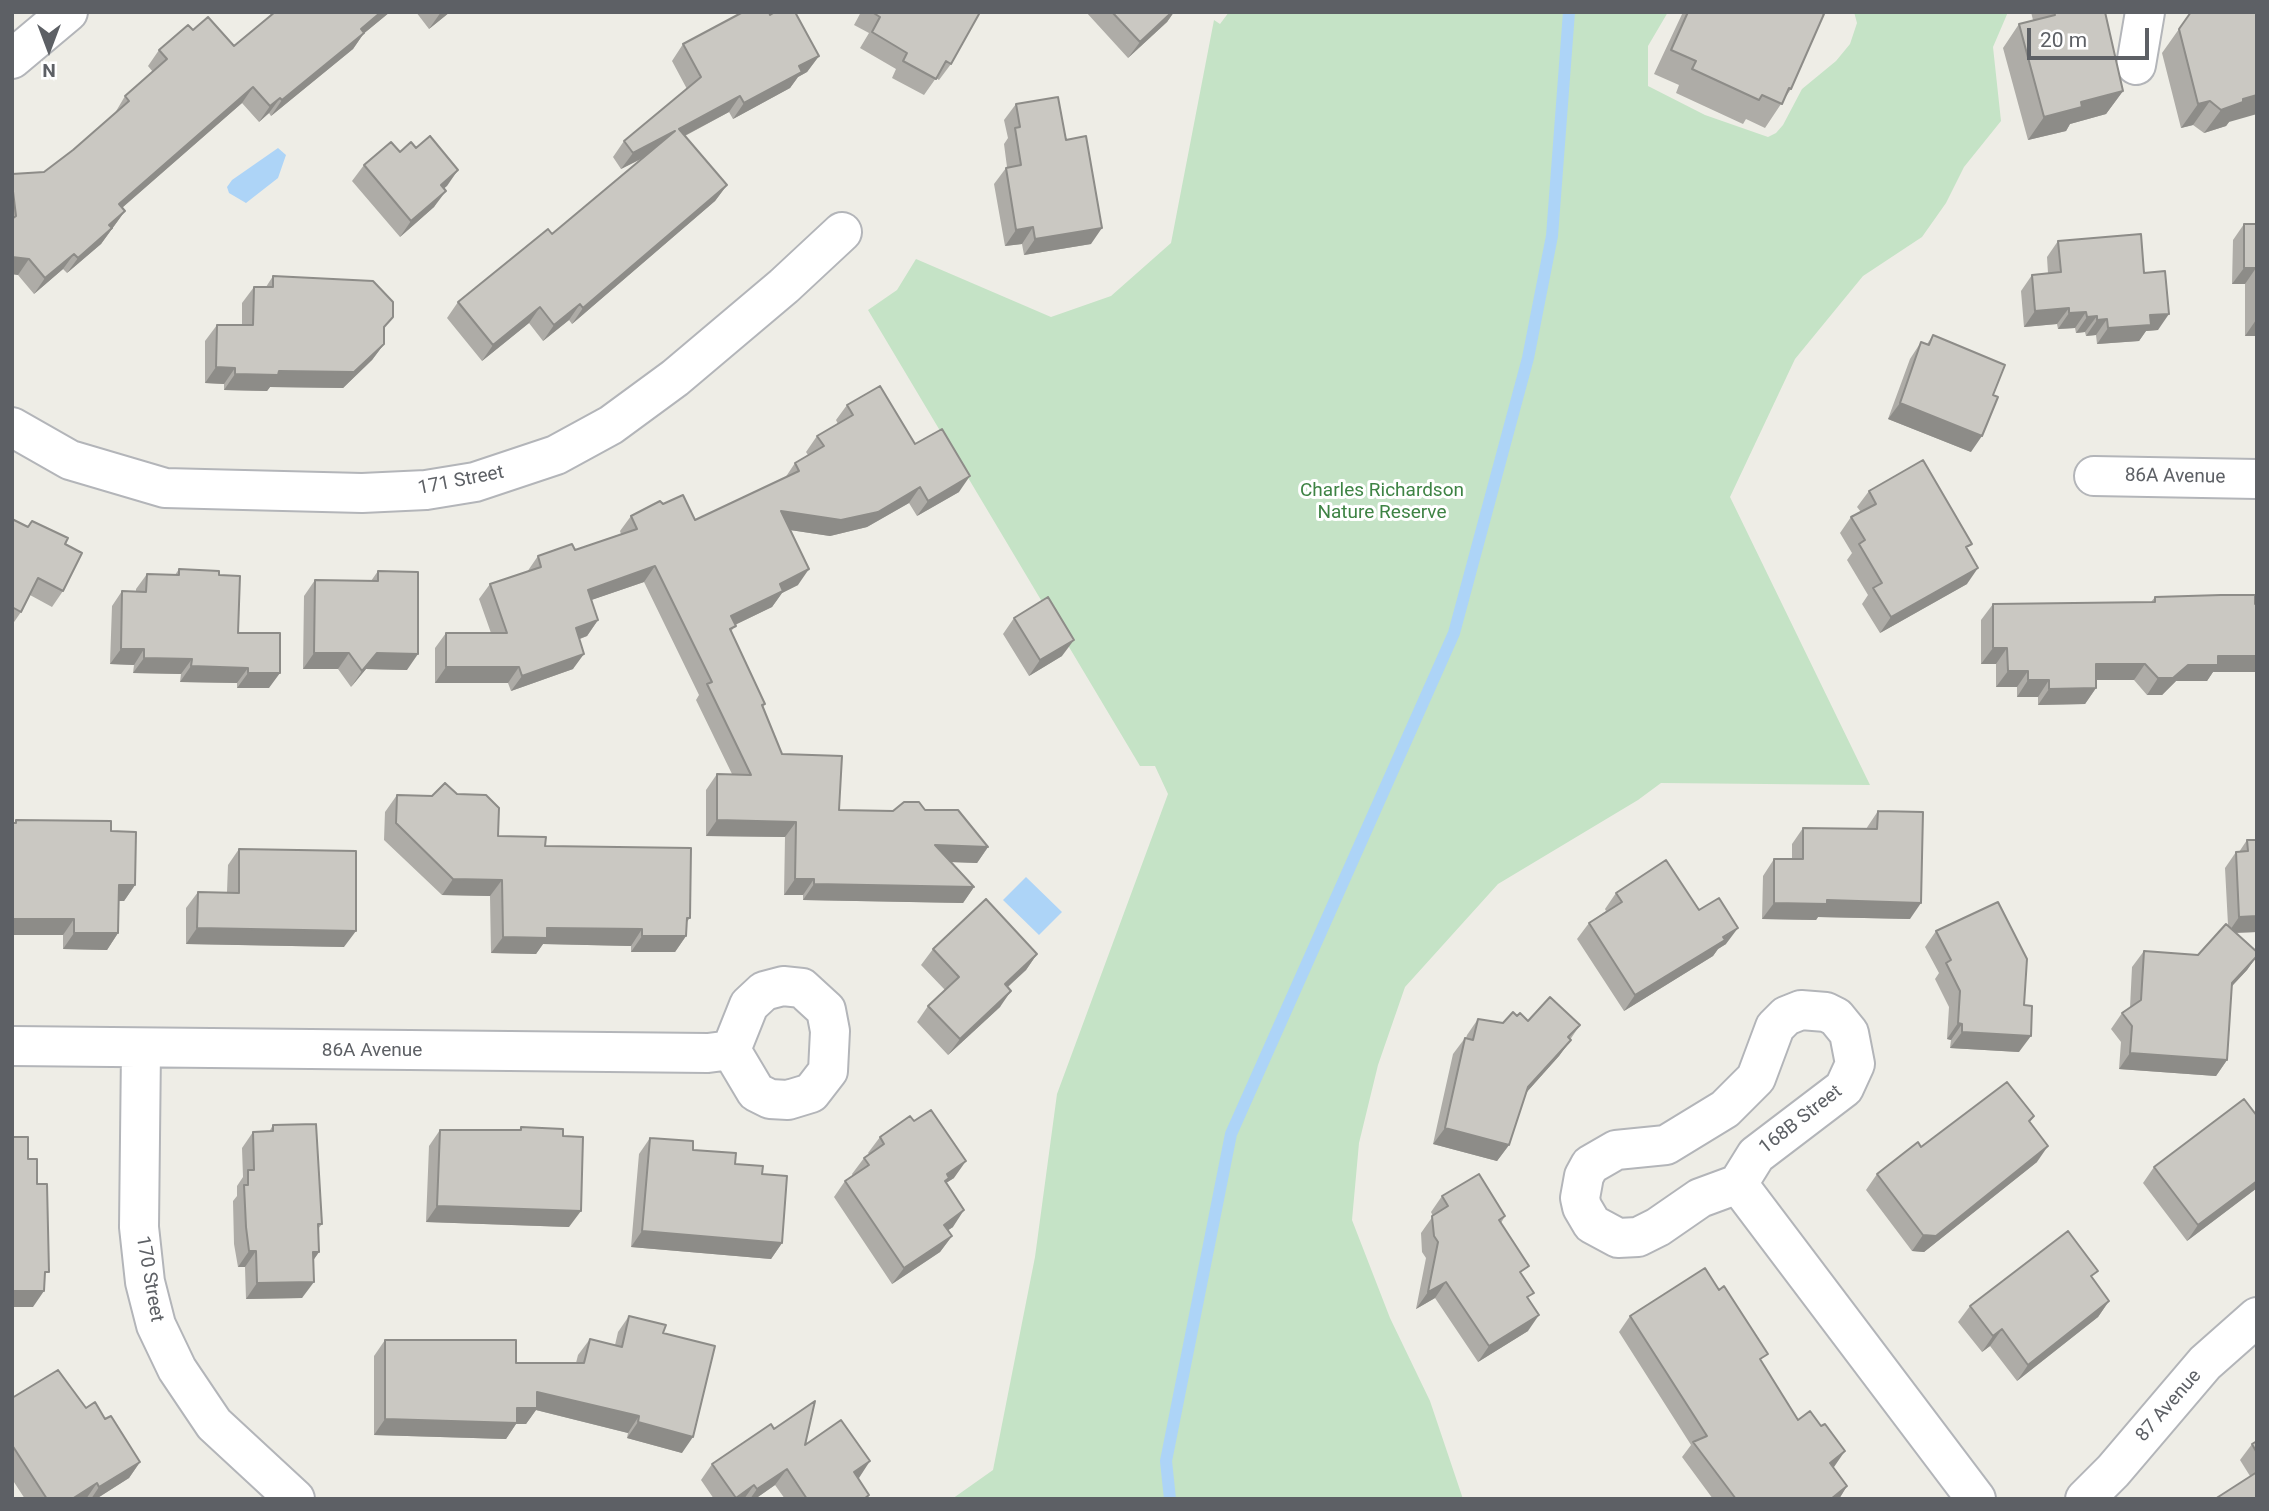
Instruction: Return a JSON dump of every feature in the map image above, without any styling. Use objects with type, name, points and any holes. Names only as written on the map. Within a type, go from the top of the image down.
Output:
[{"type":"street","points":[[12,59],[68,12]]},
{"type":"street","points":[[2136,65],[2144,12]]},
{"type":"street","name":"171 Street","points":[[12,427],[70,460],[129,480],[165,488],[250,492],[395,492],[475,482],[556,455],[611,425],[675,378],[842,232]]},
{"type":"street","name":"86A Avenue","points":[[2094,475],[2257,479]]},
{"type":"street","name":"168B Street","points":[[1801,1010],[1826,1012],[1843,1024],[1853,1041],[1855,1064],[1850,1080],[1837,1095],[1756,1155],[1738,1184],[1700,1198],[1658,1227],[1626,1239],[1611,1236],[1592,1224],[1582,1208],[1580,1198],[1584,1176],[1598,1158],[1616,1150],[1657,1148],[1687,1135],[1750,1087],[1771,1033],[1779,1022],[1801,1010]]},
{"type":"street","name":"86A Avenue","points":[[12,1046],[694,1053],[731,1050]]},
{"type":"street","name":"170 Street","points":[[141,1049],[140,1235],[145,1282],[156,1325],[177,1369],[214,1424],[295,1499]]},
{"type":"street","points":[[1738,1184],[1976,1499]]},
{"type":"street","name":"87 Avenue","points":[[2085,1499],[2113,1471],[2205,1363],[2257,1317]]},
{"type":"green space","name":"Charles Richardson Nature Reserve","points":[[1229,12],[1668,12],[1648,46],[1648,86],[1705,115],[1768,137],[1783,125],[1802,89],[1836,61],[1850,44],[1857,23],[1854,12],[2008,12],[1993,47],[2001,121],[1964,167],[1946,203],[1922,237],[1863,276],[1795,359],[1730,497],[1870,785],[1661,783],[1638,800],[1498,884],[1405,987],[1378,1065],[1359,1143],[1352,1220],[1390,1318],[1430,1401],[1463,1499],[952,1499],[993,1470],[1035,1257],[1057,1094],[1168,794],[1155,766],[1140,766],[868,310],[897,290],[916,259],[1051,317],[1111,296],[1171,243],[1214,20],[1220,24]]},
{"type":"water","points":[[278,148],[286,155],[278,178],[246,203],[229,193],[227,187],[232,180]]},
{"type":"water","points":[[1026,877],[1062,912],[1039,935],[1003,900]]},
{"type":"building","points":[[275,12],[381,12],[361,29],[364,33],[282,100],[280,98],[270,106],[253,87],[119,204],[125,211],[109,225],[112,228],[78,258],[74,254],[45,278],[29,259],[12,257],[12,219],[16,216],[12,174],[44,172],[73,150],[129,101],[125,96],[167,59],[159,50],[188,25],[193,30],[208,17],[234,46]]},
{"type":"building","points":[[743,12],[769,12],[770,15],[775,12],[795,12],[819,56],[799,66],[802,72],[744,103],[740,96],[679,129],[727,185],[583,308],[580,304],[554,325],[540,307],[493,345],[458,302],[548,229],[552,234],[675,131],[633,153],[624,141],[701,77],[683,44]]},
{"type":"building","points":[[872,12],[979,14],[951,64],[946,61],[936,79],[903,61],[907,53],[872,32],[880,17]]},
{"type":"building","points":[[1112,12],[1172,12],[1140,42]]},
{"type":"building","points":[[1688,12],[1824,14],[1782,104],[1762,95],[1759,100],[1692,69],[1696,61],[1671,50]]},
{"type":"building","points":[[2054,12],[2105,12],[2123,91],[2081,102],[2082,107],[2044,117],[2019,24],[2055,15]]},
{"type":"building","points":[[2191,12],[2257,12],[2257,95],[2221,110],[2210,101],[2198,104],[2179,29]]},
{"type":"building","points":[[1058,97],[1066,140],[1086,136],[1102,228],[1035,239],[1033,227],[1016,230],[1006,168],[1021,165],[1015,128],[1020,127],[1016,104]]},
{"type":"building","points":[[430,136],[458,170],[441,185],[446,191],[411,221],[364,165],[391,142],[400,152],[411,142],[416,148]]},
{"type":"building","points":[[2244,224],[2257,224],[2257,320],[2256,268],[2244,268]]},
{"type":"building","points":[[2141,234],[2144,273],[2165,271],[2169,314],[2150,315],[2151,325],[2108,328],[2107,319],[2087,317],[2086,312],[2069,313],[2069,308],[2035,311],[2032,275],[2061,272],[2058,241]]},
{"type":"building","points":[[273,276],[373,281],[393,302],[393,317],[384,327],[384,344],[354,372],[279,371],[278,375],[235,374],[235,368],[216,367],[217,325],[253,325],[254,287],[273,287]]},
{"type":"building","points":[[1933,335],[2005,365],[1993,395],[1998,397],[1982,436],[1900,403],[1921,342],[1929,345]]},
{"type":"building","points":[[880,386],[915,444],[942,429],[970,476],[928,501],[920,487],[878,512],[841,520],[781,511],[809,569],[780,584],[783,591],[731,616],[736,626],[730,629],[765,704],[762,705],[782,754],[842,756],[839,810],[893,811],[904,802],[919,802],[925,810],[958,810],[988,847],[935,845],[974,887],[814,884],[814,879],[795,879],[796,822],[717,820],[717,774],[751,775],[707,684],[712,682],[655,566],[588,590],[598,620],[576,628],[584,654],[522,676],[519,667],[446,667],[446,633],[507,633],[490,584],[541,567],[538,556],[572,544],[575,550],[637,529],[631,516],[660,501],[663,504],[683,495],[695,520],[799,471],[795,463],[824,446],[817,436],[853,415],[847,405]]},
{"type":"building","points":[[1923,460],[1972,544],[1966,547],[1978,568],[1891,617],[1873,588],[1882,583],[1859,544],[1865,540],[1851,517],[1876,504],[1869,491]]},
{"type":"building","points":[[12,519],[28,527],[32,521],[68,538],[65,544],[82,553],[63,591],[38,578],[21,612],[12,607]]},
{"type":"building","points":[[179,569],[219,571],[219,575],[240,576],[238,633],[280,633],[280,673],[248,673],[248,668],[191,666],[192,659],[144,658],[144,649],[121,649],[122,591],[146,592],[147,574],[179,575]]},
{"type":"building","points":[[378,571],[418,572],[418,654],[377,653],[362,671],[349,653],[314,653],[315,580],[378,581]]},
{"type":"building","points":[[2255,595],[2257,656],[2218,656],[2218,665],[2188,665],[2173,678],[2158,678],[2145,664],[2096,664],[2096,688],[2049,689],[2049,680],[2028,680],[2028,671],[2008,671],[2007,648],[1993,648],[1993,604],[2155,602],[2155,597]]},
{"type":"building","points":[[1048,597],[1074,640],[1040,660],[1014,618]]},
{"type":"building","points":[[445,783],[457,794],[486,795],[499,808],[498,836],[546,837],[545,846],[691,848],[690,918],[687,918],[686,936],[642,936],[642,929],[547,928],[547,938],[503,937],[502,880],[453,879],[396,823],[397,795],[432,796]]},
{"type":"building","points":[[1878,811],[1923,812],[1921,903],[1827,900],[1827,904],[1774,903],[1774,859],[1803,859],[1803,828],[1877,829]]},
{"type":"building","points":[[16,820],[111,821],[111,831],[136,832],[135,885],[119,885],[118,933],[74,933],[74,919],[12,919],[12,823],[16,823]]},
{"type":"building","points":[[2247,840],[2257,840],[2257,916],[2239,917],[2236,852],[2248,851]]},
{"type":"building","points":[[239,849],[356,851],[356,931],[197,928],[198,892],[239,893]]},
{"type":"building","points":[[1666,860],[1699,910],[1719,898],[1738,928],[1723,937],[1725,940],[1635,995],[1589,923],[1622,902],[1616,893]]},
{"type":"building","points":[[986,899],[1037,954],[1005,984],[1011,991],[960,1039],[928,1006],[959,977],[933,949]]},
{"type":"building","points":[[1998,902],[2027,959],[2024,1005],[2032,1006],[2031,1036],[1962,1032],[1962,1024],[1958,1023],[1960,991],[1946,963],[1951,960],[1936,931]]},
{"type":"building","points":[[2226,924],[2257,952],[2257,956],[2232,983],[2227,1060],[2130,1053],[2132,1026],[2122,1013],[2141,1000],[2144,951],[2198,955]]},
{"type":"building","points":[[1550,997],[1580,1025],[1568,1037],[1571,1040],[1528,1087],[1509,1145],[1445,1128],[1465,1038],[1473,1040],[1478,1019],[1503,1023],[1513,1012],[1517,1016],[1520,1013],[1528,1021]]},
{"type":"building","points":[[2007,1082],[2034,1116],[2029,1121],[2048,1146],[1936,1236],[1923,1235],[1877,1174],[1918,1142],[1921,1147]]},
{"type":"building","points":[[2244,1099],[2257,1116],[2257,1181],[2198,1225],[2154,1167]]},
{"type":"building","points":[[931,1110],[966,1161],[947,1174],[949,1178],[945,1181],[964,1210],[944,1225],[952,1236],[904,1268],[845,1181],[869,1165],[864,1158],[884,1144],[880,1137],[910,1116],[914,1121]]},
{"type":"building","points":[[316,1124],[322,1224],[318,1224],[319,1252],[313,1252],[314,1282],[257,1283],[256,1251],[249,1251],[244,1185],[248,1185],[248,1170],[254,1170],[253,1132],[273,1131],[273,1125]]},
{"type":"building","points":[[521,1127],[563,1129],[563,1136],[583,1137],[581,1211],[437,1206],[440,1130],[521,1130]]},
{"type":"building","points":[[12,1137],[28,1137],[28,1159],[37,1159],[37,1184],[47,1184],[49,1272],[45,1272],[44,1291],[12,1291]]},
{"type":"building","points":[[650,1138],[693,1141],[693,1150],[736,1153],[735,1164],[763,1166],[762,1174],[787,1176],[782,1243],[642,1231]]},
{"type":"building","points":[[1479,1174],[1505,1216],[1499,1220],[1529,1266],[1520,1272],[1534,1293],[1527,1297],[1539,1315],[1489,1346],[1446,1282],[1428,1292],[1438,1242],[1434,1236],[1432,1216],[1448,1206],[1442,1196]]},
{"type":"building","points":[[2068,1231],[2098,1271],[2091,1276],[2109,1301],[2028,1365],[2002,1329],[1993,1336],[1970,1306]]},
{"type":"building","points":[[1705,1268],[1719,1290],[1724,1286],[1768,1354],[1760,1359],[1798,1420],[1810,1411],[1821,1426],[1825,1424],[1845,1451],[1830,1463],[1847,1486],[1831,1499],[1736,1499],[1693,1442],[1707,1436],[1630,1316]]},
{"type":"building","points":[[629,1316],[666,1325],[663,1333],[715,1346],[693,1437],[638,1422],[639,1416],[537,1392],[537,1408],[517,1408],[517,1423],[385,1419],[385,1340],[516,1340],[516,1363],[584,1363],[590,1339],[622,1347]]},
{"type":"building","points":[[58,1370],[86,1408],[95,1402],[105,1419],[111,1416],[140,1462],[99,1487],[97,1483],[72,1499],[47,1499],[12,1445],[12,1398]]},
{"type":"building","points":[[815,1401],[805,1445],[841,1420],[870,1461],[854,1472],[869,1495],[864,1499],[807,1499],[787,1469],[757,1489],[754,1485],[736,1498],[712,1464],[771,1424],[774,1429]]},
{"type":"building","points":[[2257,1472],[2257,1499],[2215,1499]]},
{"type":"waterway","points":[[1170,1499],[1166,1461],[1231,1134],[1454,633],[1528,358],[1552,236],[1569,12]]}]
